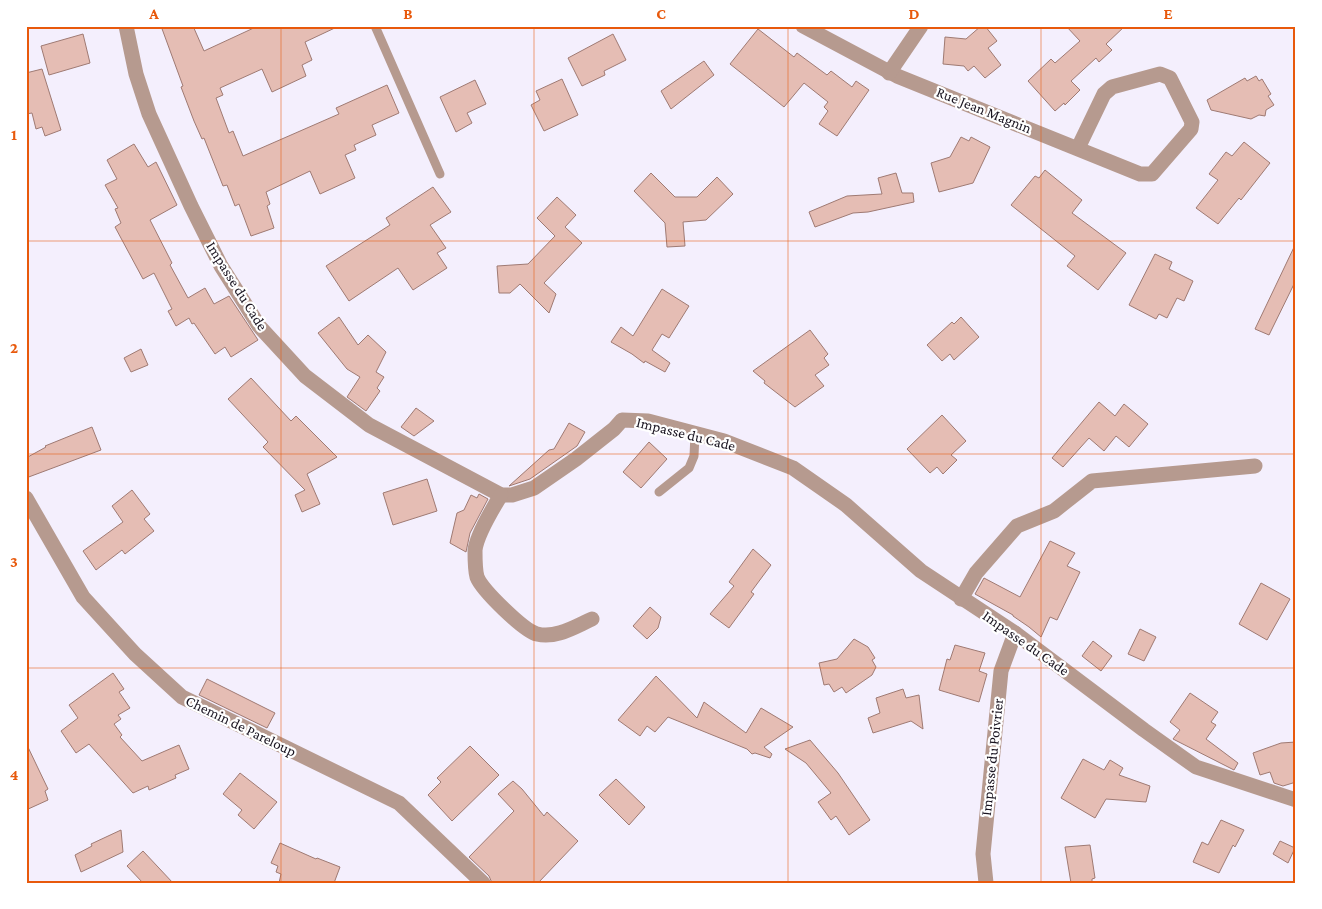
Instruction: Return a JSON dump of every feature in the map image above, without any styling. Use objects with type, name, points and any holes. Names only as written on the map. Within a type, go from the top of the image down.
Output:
[{"type":"street","name":"Impasse du Cade","points":[[126,26],[136,74],[149,114],[220,266],[259,326],[306,376],[369,425],[501,494],[512,495],[534,488],[576,459],[614,429],[622,420],[648,422],[724,441],[793,468],[846,505],[921,571],[1015,634],[1196,767],[1296,800]]},
{"type":"street","name":"Rue Jean Magnin","points":[[803,26],[888,73],[1140,174],[1152,174],[1191,129],[1192,122],[1170,78],[1160,74],[1112,87],[1104,94],[1078,148]]},
{"type":"street","points":[[888,73],[921,26]]},
{"type":"street","points":[[961,599],[976,574],[1017,526],[1054,511],[1092,480],[1255,466]]},
{"type":"street","points":[[501,494],[475,549],[477,577],[495,601],[522,625],[537,634],[557,634],[592,620]]},
{"type":"street","name":"Chemin de Pareloup","points":[[26,498],[83,597],[135,654],[182,697],[399,803],[482,883]]},
{"type":"street","name":"Impasse du Poivrier","points":[[986,883],[983,854],[1001,672],[1015,634]]},
{"type":"lane","points":[[375,26],[440,174]]},
{"type":"lane","points":[[658,492],[689,468],[694,456],[695,434]]},
{"type":"building","points":[[161,26],[193,26],[204,51],[258,26],[339,26],[305,42],[312,60],[302,65],[306,76],[272,92],[262,69],[220,88],[223,95],[216,98],[229,133],[233,131],[243,156],[339,114],[336,108],[387,85],[399,113],[372,125],[376,135],[354,145],[356,150],[345,155],[355,178],[320,194],[310,171],[266,192],[270,204],[267,206],[274,228],[251,236],[239,204],[235,206],[227,185],[223,186],[204,138],[202,139],[194,121]]},
{"type":"building","points":[[981,26],[985,26],[997,41],[988,48],[1001,65],[985,78],[974,66],[968,71],[964,66],[943,64],[945,37],[966,39]]},
{"type":"building","points":[[1066,26],[1125,26],[1106,44],[1112,50],[1099,62],[1096,58],[1071,81],[1080,90],[1065,105],[1064,103],[1055,111],[1028,81],[1051,59],[1055,63],[1080,41]]},
{"type":"building","points":[[758,29],[794,57],[797,53],[827,75],[831,71],[852,87],[856,81],[869,90],[837,136],[819,124],[828,111],[824,107],[828,102],[804,83],[784,107],[730,64]]},
{"type":"building","points":[[83,34],[90,63],[49,75],[41,46]]},
{"type":"building","points":[[613,34],[626,60],[604,71],[605,75],[582,86],[568,58]]},
{"type":"building","points":[[704,61],[714,75],[671,109],[661,91]]},
{"type":"building","points":[[42,69],[61,130],[45,136],[42,127],[36,129],[32,113],[26,114],[26,73]]},
{"type":"building","points":[[1256,76],[1259,81],[1262,79],[1271,94],[1268,96],[1274,105],[1266,110],[1265,116],[1259,115],[1251,119],[1211,110],[1207,100],[1245,78],[1247,81]]},
{"type":"building","points":[[562,79],[578,115],[544,131],[531,105],[540,100],[536,91]]},
{"type":"building","points":[[475,80],[486,104],[467,113],[472,123],[456,132],[440,97]]},
{"type":"building","points":[[961,137],[969,141],[971,137],[990,147],[973,183],[939,192],[931,163],[950,157]]},
{"type":"building","points":[[1244,142],[1270,163],[1241,200],[1239,198],[1218,224],[1196,208],[1218,180],[1209,174],[1226,152],[1232,156]]},
{"type":"building","points":[[134,144],[148,167],[156,162],[177,205],[150,220],[172,263],[170,265],[188,298],[205,288],[214,304],[229,296],[258,340],[231,357],[225,347],[215,354],[189,318],[176,326],[168,311],[172,309],[154,273],[143,279],[115,227],[121,223],[115,209],[118,208],[105,185],[117,179],[107,160]]},
{"type":"building","points":[[1045,170],[1082,200],[1072,213],[1126,253],[1098,290],[1067,266],[1075,256],[1011,205],[1035,176],[1039,178]]},
{"type":"building","points":[[651,173],[675,197],[697,197],[717,177],[733,194],[706,220],[683,222],[685,246],[667,247],[665,223],[634,191]]},
{"type":"building","points":[[896,173],[902,193],[913,193],[914,202],[868,212],[853,213],[815,227],[809,212],[847,196],[882,194],[878,178]]},
{"type":"building","points":[[433,187],[451,212],[430,225],[446,248],[437,253],[447,268],[413,290],[398,268],[349,301],[326,266],[390,225],[386,218]]},
{"type":"building","points":[[557,197],[576,215],[565,227],[582,243],[544,283],[556,294],[549,313],[520,284],[510,293],[499,293],[497,266],[528,264],[555,236],[537,218]]},
{"type":"building","points":[[1296,243],[1296,280],[1269,335],[1255,329]]},
{"type":"building","points":[[1155,254],[1172,262],[1169,269],[1193,281],[1184,301],[1177,298],[1167,318],[1159,314],[1156,319],[1129,305]]},
{"type":"building","points":[[662,289],[689,306],[669,338],[662,334],[652,350],[670,363],[665,372],[645,361],[644,363],[611,342],[621,327],[633,336]]},
{"type":"building","points":[[339,317],[358,345],[368,335],[386,352],[376,372],[384,377],[377,388],[380,391],[366,411],[347,397],[360,377],[347,369],[318,333]]},
{"type":"building","points":[[961,317],[979,337],[954,360],[950,354],[942,361],[927,345],[952,322],[954,324]]},
{"type":"building","points":[[810,330],[828,354],[824,358],[829,365],[815,375],[824,386],[795,407],[764,383],[765,381],[753,371]]},
{"type":"building","points":[[141,349],[148,365],[131,372],[124,358]]},
{"type":"building","points":[[251,378],[291,421],[296,416],[337,457],[307,474],[320,504],[302,512],[295,495],[305,490],[263,447],[268,442],[228,399]]},
{"type":"building","points":[[1099,402],[1115,416],[1124,404],[1148,424],[1129,447],[1116,436],[1104,451],[1089,438],[1063,467],[1052,458]]},
{"type":"building","points":[[416,408],[434,421],[414,436],[401,427]]},
{"type":"building","points":[[942,415],[966,441],[951,455],[957,460],[943,474],[937,467],[930,473],[907,449]]},
{"type":"building","points":[[569,423],[585,432],[577,446],[530,479],[509,486],[549,450],[554,449]]},
{"type":"building","points":[[92,427],[101,450],[26,478],[26,458],[45,446]]},
{"type":"building","points":[[649,442],[667,459],[641,488],[623,472]]},
{"type":"building","points":[[427,479],[437,511],[393,525],[383,493]]},
{"type":"building","points":[[132,490],[150,514],[144,519],[154,531],[125,554],[122,550],[96,570],[83,551],[123,522],[112,506]]},
{"type":"building","points":[[479,494],[488,499],[470,533],[466,552],[450,543],[457,513],[464,510],[471,495],[477,498]]},
{"type":"building","points":[[1050,541],[1075,553],[1067,566],[1080,572],[1057,620],[1050,617],[1041,637],[1013,615],[975,594],[984,578],[1020,597]]},
{"type":"building","points":[[753,549],[771,565],[751,592],[754,594],[729,628],[710,614],[734,586],[729,582]]},
{"type":"building","points":[[1261,583],[1290,599],[1267,640],[1239,624]]},
{"type":"building","points":[[650,607],[661,617],[658,628],[647,639],[633,626]]},
{"type":"building","points":[[1140,629],[1156,637],[1144,661],[1128,654]]},
{"type":"building","points":[[854,639],[868,647],[875,658],[872,660],[876,667],[872,675],[846,693],[842,687],[834,692],[829,684],[824,685],[819,663],[837,659]]},
{"type":"building","points":[[1093,641],[1112,656],[1101,671],[1082,656]]},
{"type":"building","points":[[955,645],[985,653],[979,671],[987,674],[979,702],[939,690],[947,659],[950,660]]},
{"type":"building","points":[[113,673],[124,689],[119,692],[130,708],[118,715],[121,719],[114,724],[122,735],[120,737],[142,761],[179,745],[189,769],[175,775],[176,778],[149,790],[148,786],[133,793],[89,744],[76,753],[61,731],[78,718],[69,705]]},
{"type":"building","points":[[656,676],[697,718],[704,702],[746,733],[761,708],[793,727],[764,747],[772,754],[770,758],[755,753],[752,754],[747,749],[668,717],[655,732],[647,726],[640,736],[618,720]]},
{"type":"building","points":[[207,679],[275,713],[267,728],[199,695]]},
{"type":"building","points":[[903,689],[906,698],[919,695],[923,729],[911,721],[873,733],[868,718],[880,713],[876,698]]},
{"type":"building","points":[[1190,693],[1218,712],[1211,722],[1216,725],[1206,739],[1238,763],[1234,770],[1173,739],[1180,730],[1170,722]]},
{"type":"building","points":[[810,740],[838,773],[870,820],[849,835],[836,816],[831,820],[818,802],[831,793],[806,763],[785,749]]},
{"type":"building","points":[[1296,742],[1296,782],[1283,786],[1274,783],[1270,772],[1260,775],[1253,753],[1281,743]]},
{"type":"building","points":[[26,743],[48,789],[45,791],[48,800],[26,810]]},
{"type":"building","points":[[470,746],[499,775],[452,821],[428,795],[441,782],[437,778]]},
{"type":"building","points":[[1083,759],[1104,770],[1110,760],[1123,768],[1119,775],[1150,786],[1146,802],[1106,799],[1095,818],[1061,798]]},
{"type":"building","points":[[240,773],[277,802],[254,829],[238,815],[242,810],[223,794]]},
{"type":"building","points":[[616,779],[645,807],[629,825],[599,795]]},
{"type":"building","points":[[513,781],[544,816],[547,812],[578,841],[538,883],[492,883],[489,876],[469,857],[514,811],[498,794]]},
{"type":"building","points":[[1221,820],[1244,830],[1235,847],[1233,845],[1219,873],[1193,862],[1202,842],[1208,845]]},
{"type":"building","points":[[121,830],[123,852],[81,872],[75,855],[92,846],[91,844]]},
{"type":"building","points":[[1280,841],[1295,848],[1288,863],[1273,854]]},
{"type":"building","points":[[280,843],[340,867],[334,883],[279,883],[281,874],[276,872],[278,866],[271,863]]},
{"type":"building","points":[[1090,845],[1095,878],[1092,879],[1092,883],[1071,883],[1065,847]]},
{"type":"building","points":[[143,851],[173,883],[143,883],[127,866]]}]
